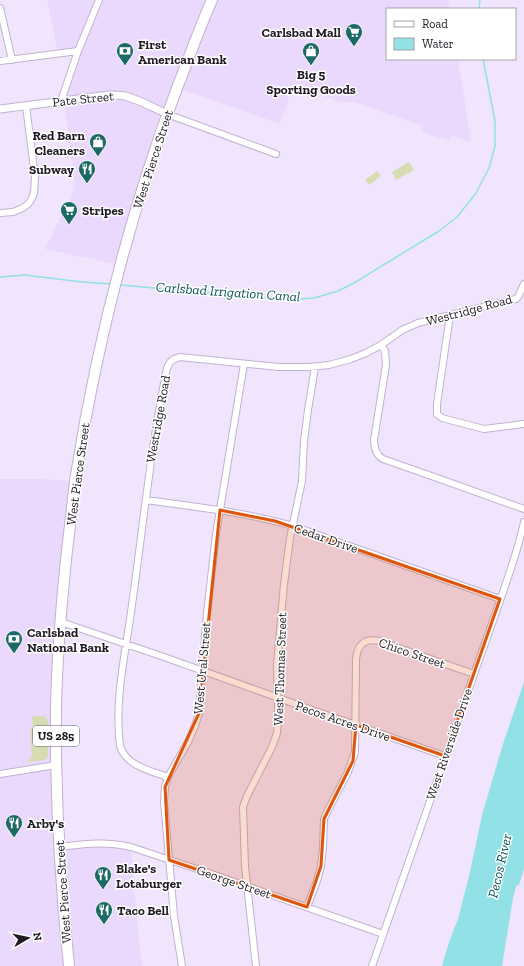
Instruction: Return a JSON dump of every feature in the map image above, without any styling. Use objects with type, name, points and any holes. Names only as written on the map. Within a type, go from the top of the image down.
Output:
[{"type":"highway","name":"West Pierce Street","points":[[69,966],[59,847],[56,765],[57,695],[61,622],[76,474],[86,415],[113,293],[146,177],[167,114],[212,0]]},
{"type":"street","points":[[62,101],[78,52],[99,0]]},
{"type":"street","points":[[0,8],[12,60]]},
{"type":"street","points":[[0,61],[78,52]]},
{"type":"street","name":"Pate Street","points":[[0,109],[109,95],[124,96],[167,114],[276,154]]},
{"type":"street","points":[[0,213],[13,212],[22,208],[28,203],[34,193],[34,177],[26,106]]},
{"type":"street","name":"Westridge Road","points":[[168,777],[137,765],[126,758],[121,750],[119,739],[119,698],[160,401],[167,368],[171,360],[180,357],[279,367],[315,367],[329,365],[366,353],[410,326],[418,323],[516,299],[524,284]]},
{"type":"street","points":[[450,315],[437,404],[437,414],[442,418],[484,429],[523,424]]},
{"type":"street","points":[[381,345],[385,351],[386,365],[374,440],[375,449],[380,457],[524,509]]},
{"type":"street","name":"West Ural Street","points":[[182,966],[174,916],[164,802],[165,787],[168,777],[188,742],[199,713],[215,542],[244,364]]},
{"type":"street","name":"West Thomas Street","points":[[256,966],[245,866],[242,807],[276,738],[278,727],[279,645],[287,557],[302,481],[304,441],[315,367]]},
{"type":"street","name":"Cedar Drive","points":[[146,500],[256,516],[293,526],[500,599]]},
{"type":"street","name":"West Riverside Drive","points":[[372,966],[516,554],[524,522]]},
{"type":"street","name":"Pecos Acres Drive","points":[[61,622],[445,756]]},
{"type":"street","name":"Chico Street","points":[[307,907],[317,881],[320,866],[323,848],[324,819],[348,772],[355,752],[356,654],[360,647],[366,641],[379,641],[474,674]]},
{"type":"street","points":[[0,774],[56,765]]},
{"type":"street","name":"George Street","points":[[59,847],[103,843],[131,847],[383,934]]},
{"type":"highlighted area","points":[[220,510],[275,521],[500,599],[445,756],[356,725],[353,761],[324,819],[321,866],[307,907],[169,860],[165,787],[199,713]]},
{"type":"shaded area","points":[[47,0],[448,0],[450,8],[386,8],[386,60],[458,60],[471,142],[452,136],[450,141],[421,132],[423,126],[354,102],[340,102],[293,85],[280,124],[178,88],[120,265],[45,249],[75,188],[64,100],[78,52],[58,54]]},
{"type":"shaded area","points":[[409,162],[414,170],[396,180],[392,172]]},
{"type":"shaded area","points":[[377,171],[381,176],[369,185],[365,180]]},
{"type":"shaded area","points":[[0,479],[46,479],[75,482],[61,622],[59,846],[103,843],[131,847],[142,966],[0,966]]},
{"type":"shaded area","points":[[33,716],[44,716],[48,720],[48,757],[45,760],[27,762],[32,755],[30,739],[33,727]]},
{"type":"water","name":"Pecos River","points":[[524,682],[524,869],[519,885],[516,886],[513,898],[502,966],[442,966],[458,919],[482,815],[503,744]]},
{"type":"waterway","name":"Carlsbad Irrigation Canal","points":[[479,8],[480,0]]},
{"type":"waterway","name":"Carlsbad Irrigation Canal","points":[[120,285],[283,299],[314,298],[338,291],[354,283],[439,231],[457,217],[476,193],[489,168],[495,146],[495,121],[483,60]]},
{"type":"waterway","name":"Carlsbad Irrigation Canal","points":[[0,277],[25,275],[112,284]]},
{"type":"place","name":"Carlsbad Mall","points":[[354,47]]},
{"type":"place","name":"First American Bank","points":[[125,66]]},
{"type":"place","name":"Big 5 Sporting Goods","points":[[311,66]]},
{"type":"place","name":"Red Barn Cleaners","points":[[98,157]]},
{"type":"place","name":"Subway","points":[[87,184]]},
{"type":"place","name":"Stripes","points":[[69,225]]},
{"type":"place","name":"Carlsbad National Bank","points":[[14,654]]},
{"type":"place","name":"Arby's","points":[[14,838]]},
{"type":"place","name":"Blake's Lotaburger","points":[[103,890]]},
{"type":"place","name":"Taco Bell","points":[[104,925]]}]
